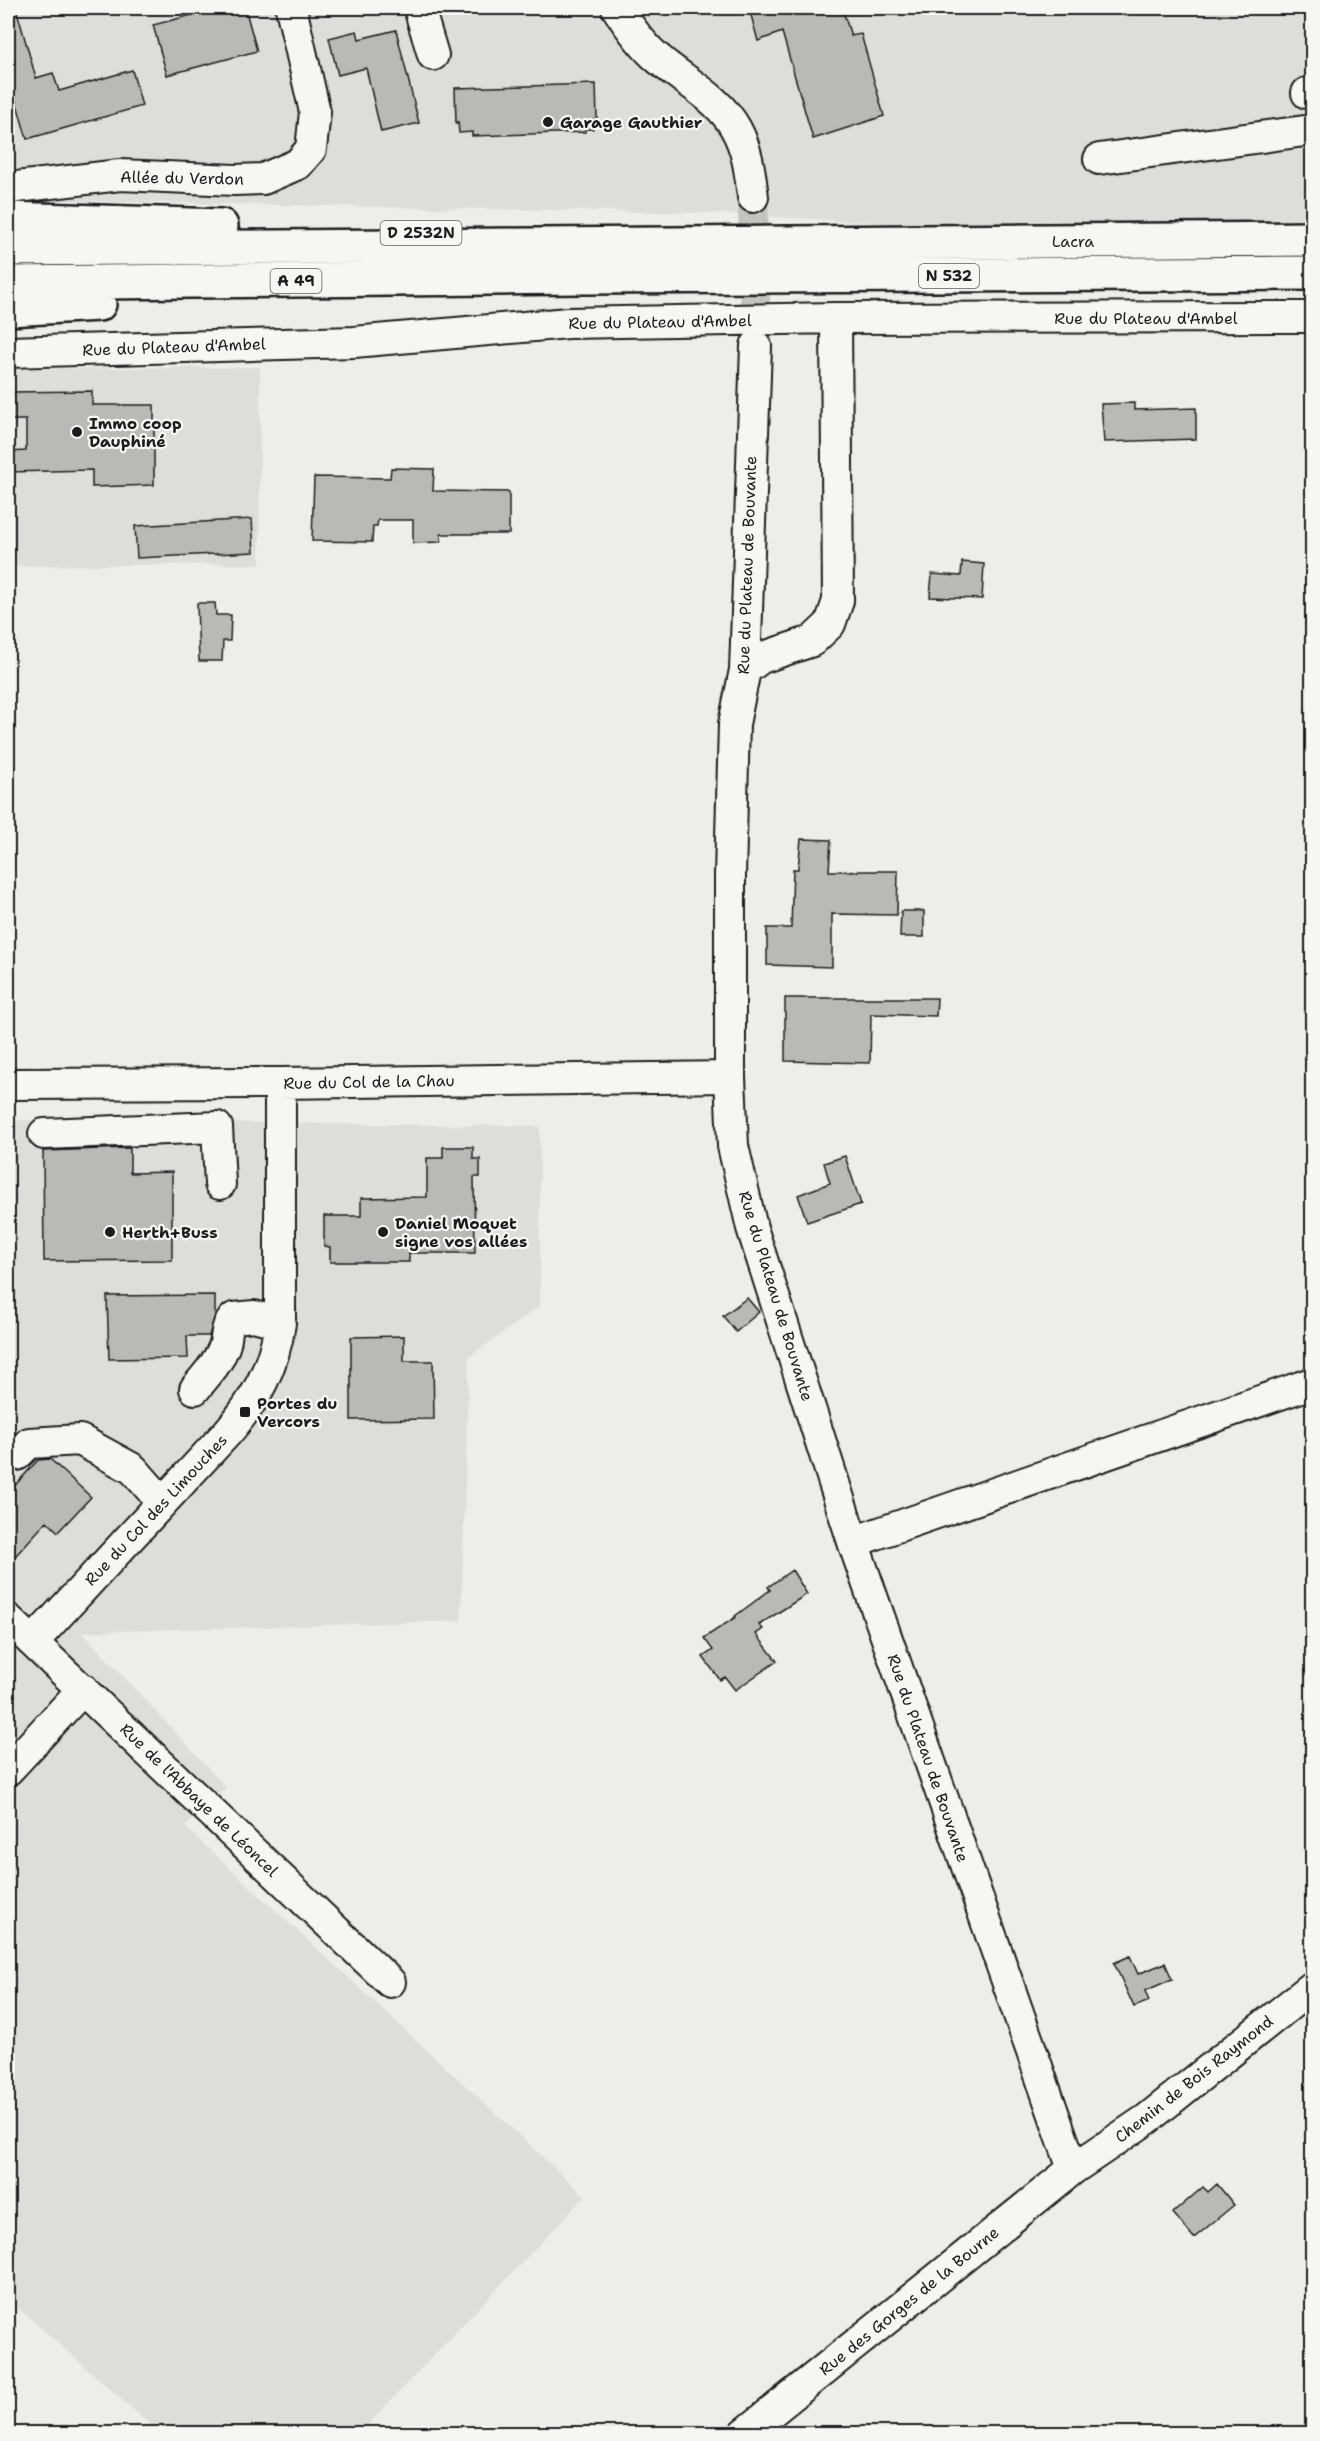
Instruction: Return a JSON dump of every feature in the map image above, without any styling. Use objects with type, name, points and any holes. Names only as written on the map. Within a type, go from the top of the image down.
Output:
[{"type":"highway","name":"D 2532N","points":[[8,219],[834,243]]},
{"type":"highway","name":"Lacra","points":[[834,243],[1312,239]]},
{"type":"highway","name":"A 49","points":[[8,249],[834,243]]},
{"type":"highway","name":"N 532","points":[[585,277],[1312,273]]},
{"type":"highway","name":"A 49","points":[[8,283],[585,277]]},
{"type":"highway","points":[[8,309],[585,277]]},
{"type":"street","name":"Allée du Verdon","points":[[8,188],[120,175],[263,179],[298,164],[311,149],[315,112],[291,8]]},
{"type":"street","points":[[419,8],[433,55]]},
{"type":"street","points":[[617,8],[637,38],[654,56],[718,105],[736,129],[748,159],[753,196]]},
{"type":"street","points":[[1099,159],[1312,130]]},
{"type":"street","name":"Rue du Plateau d'Ambel","points":[[8,352],[354,342],[568,323],[836,318],[1312,317]]},
{"type":"street","points":[[745,670],[761,658],[812,641],[830,624],[838,601],[836,318]]},
{"type":"street","name":"Rue du Plateau de Bouvante","points":[[756,346],[745,670],[734,724],[730,876],[730,1077],[733,1146],[752,1228],[853,1542],[1073,2169]]},
{"type":"street","name":"Rue du Col de la Chau","points":[[8,1084],[730,1077]]},
{"type":"street","points":[[183,1129],[187,1082]]},
{"type":"street","points":[[97,1083],[100,1132]]},
{"type":"street","name":"Rue du Col des Limouches","points":[[33,1642],[245,1412],[260,1388],[276,1347],[280,1323],[280,1083]]},
{"type":"street","points":[[44,1134],[217,1127],[219,1184]]},
{"type":"street","points":[[195,1389],[214,1367],[224,1347],[226,1327],[234,1318],[254,1316],[280,1323]]},
{"type":"street","points":[[853,1542],[1312,1383]]},
{"type":"street","points":[[17,1455],[29,1443],[80,1440],[133,1469],[162,1502]]},
{"type":"street","name":"Rue de l'Abbaye de Léoncel","points":[[8,1619],[390,1982]]},
{"type":"street","points":[[8,1770],[83,1689]]},
{"type":"street","name":"Chemin de Bois Raymond","points":[[1073,2169],[1147,2119],[1312,1987]]},
{"type":"street","name":"Rue des Gorges de la Bourne","points":[[744,2433],[1073,2169]]},
{"type":"shaded area","points":[[8,8],[1312,8],[1312,240],[1274,245],[708,213],[8,200]]},
{"type":"shaded area","points":[[260,367],[260,564],[8,566],[8,369]]},
{"type":"shaded area","points":[[8,1120],[540,1126],[540,1306],[469,1357],[461,1621],[82,1632],[226,1787],[185,1827],[585,2196],[360,2433],[160,2433],[8,2299]]},
{"type":"building","points":[[8,8],[16,8],[36,78],[53,73],[59,91],[132,70],[142,106],[27,139],[8,73]]},
{"type":"building","points":[[219,8],[245,8],[257,51],[167,75],[153,25]]},
{"type":"building","points":[[749,8],[842,8],[851,36],[861,34],[884,116],[813,139],[782,32],[758,41]]},
{"type":"building","points":[[396,30],[419,123],[381,132],[366,68],[338,75],[329,38],[357,31],[359,39]]},
{"type":"building","points":[[596,84],[597,118],[593,119],[593,129],[585,129],[585,132],[472,136],[472,132],[459,133],[458,122],[456,123],[455,88]]},
{"type":"building","points":[[92,391],[92,405],[154,405],[154,485],[92,487],[92,470],[8,472],[8,452],[26,451],[26,420],[8,420],[8,392]]},
{"type":"building","points":[[1134,403],[1134,410],[1196,408],[1196,439],[1104,442],[1101,404]]},
{"type":"building","points":[[391,468],[434,469],[433,491],[509,492],[509,534],[441,534],[441,542],[413,543],[413,520],[378,520],[377,526],[373,526],[372,542],[312,541],[314,477],[390,478]]},
{"type":"building","points":[[252,519],[254,552],[137,558],[135,526]]},
{"type":"building","points":[[962,562],[984,564],[982,599],[930,597],[932,574],[961,576]]},
{"type":"building","points":[[197,603],[215,603],[216,615],[231,615],[230,641],[223,641],[222,661],[199,661]]},
{"type":"building","points":[[801,839],[831,840],[829,871],[898,871],[897,915],[832,914],[832,967],[767,965],[767,928],[791,928],[793,869],[798,869]]},
{"type":"building","points":[[901,911],[924,911],[924,937],[900,937]]},
{"type":"building","points":[[785,998],[937,998],[936,1016],[871,1014],[870,1063],[785,1061]]},
{"type":"building","points":[[443,1147],[473,1147],[473,1159],[480,1159],[480,1177],[474,1177],[475,1253],[409,1253],[409,1262],[330,1262],[330,1247],[324,1246],[324,1216],[361,1216],[361,1198],[427,1197],[427,1158],[443,1158]]},
{"type":"building","points":[[130,1148],[130,1173],[172,1172],[172,1260],[44,1261],[43,1151]]},
{"type":"building","points":[[845,1156],[861,1204],[807,1222],[798,1195],[830,1183],[824,1163]]},
{"type":"building","points":[[215,1295],[215,1315],[209,1336],[187,1336],[188,1358],[109,1359],[107,1296]]},
{"type":"building","points":[[747,1298],[759,1312],[736,1332],[723,1316]]},
{"type":"building","points":[[404,1336],[404,1361],[433,1361],[434,1419],[351,1420],[351,1337]]},
{"type":"building","points":[[50,1459],[91,1497],[58,1532],[47,1521],[8,1564],[8,1493],[38,1460]]},
{"type":"building","points":[[792,1570],[807,1594],[759,1625],[763,1629],[756,1634],[777,1661],[735,1690],[725,1677],[720,1680],[703,1657],[713,1650],[704,1638],[736,1617],[770,1590],[768,1587]]},
{"type":"building","points":[[1130,1956],[1138,1974],[1165,1963],[1172,1979],[1145,1991],[1149,2001],[1134,2007],[1114,1963]]},
{"type":"building","points":[[1217,2184],[1234,2205],[1194,2238],[1173,2213],[1203,2187],[1208,2192]]},
{"type":"tunnel","points":[[753,197],[756,346]]},
{"type":"place","name":"Garage Gauthier","points":[[548,122]]},
{"type":"place","name":"Immo coop Dauphiné","points":[[77,432]]},
{"type":"place","name":"Herth+Buss","points":[[110,1232]]},
{"type":"place","name":"Daniel Moquet signe vos allées","points":[[383,1232]]},
{"type":"place","name":"Portes du Vercors","points":[[245,1412]]}]
